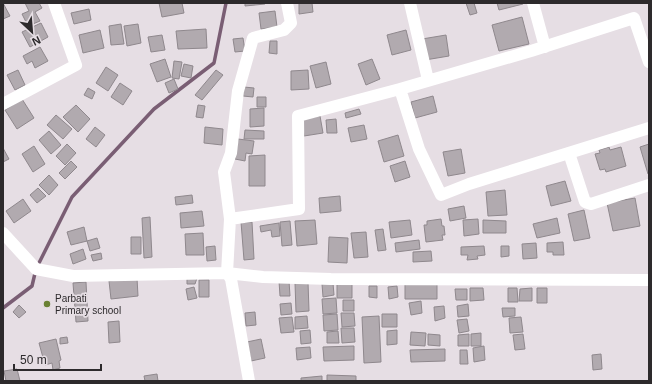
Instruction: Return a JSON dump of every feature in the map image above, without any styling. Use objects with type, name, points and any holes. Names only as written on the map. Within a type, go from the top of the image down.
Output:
[{"type":"street","points":[[3,104],[76,65],[54,3]]},
{"type":"street","points":[[249,381],[231,279],[227,272],[230,219],[224,172],[231,153],[238,91],[253,38],[284,30],[291,22],[287,3]]},
{"type":"street","points":[[410,3],[428,80]]},
{"type":"street","points":[[533,3],[545,47]]},
{"type":"street","points":[[230,219],[299,209],[298,116],[400,89],[545,47],[634,18],[649,62]]},
{"type":"street","points":[[400,89],[419,149],[441,195],[469,184],[649,128]]},
{"type":"street","points":[[569,153],[585,202],[591,204],[649,185]]},
{"type":"street","points":[[4,234],[36,269],[73,276],[227,272],[263,277],[331,279],[649,280]]},
{"type":"building","points":[[3,3],[10,16],[3,19]]},
{"type":"building","points":[[25,3],[39,3],[42,8],[35,12],[40,21],[28,26],[22,14],[29,11]]},
{"type":"building","points":[[159,3],[182,3],[184,13],[162,17]]},
{"type":"building","points":[[245,3],[265,3],[265,4],[245,6]]},
{"type":"building","points":[[299,3],[312,3],[313,12],[299,14]]},
{"type":"building","points":[[466,3],[474,3],[477,13],[470,15]]},
{"type":"building","points":[[497,3],[522,3],[523,4],[499,10]]},
{"type":"building","points":[[89,9],[91,20],[74,24],[71,13]]},
{"type":"building","points":[[275,11],[277,27],[261,29],[259,13]]},
{"type":"building","points":[[522,17],[529,44],[499,51],[492,25]]},
{"type":"building","points":[[41,23],[48,37],[30,47],[22,32]]},
{"type":"building","points":[[121,24],[124,44],[111,45],[109,26]]},
{"type":"building","points":[[138,24],[141,43],[127,46],[124,26]]},
{"type":"building","points":[[206,29],[207,48],[178,49],[176,31]]},
{"type":"building","points":[[100,30],[104,48],[83,53],[79,35]]},
{"type":"building","points":[[406,30],[411,50],[392,55],[387,35]]},
{"type":"building","points":[[162,35],[165,50],[151,52],[148,37]]},
{"type":"building","points":[[446,35],[449,56],[425,60],[422,39]]},
{"type":"building","points":[[243,38],[245,51],[235,52],[233,39]]},
{"type":"building","points":[[270,41],[277,41],[277,54],[269,53]]},
{"type":"building","points":[[40,47],[48,61],[35,68],[32,61],[27,64],[23,56]]},
{"type":"building","points":[[165,59],[171,77],[157,82],[150,64]]},
{"type":"building","points":[[372,59],[380,79],[366,85],[358,64]]},
{"type":"building","points":[[174,61],[182,62],[179,79],[172,78]]},
{"type":"building","points":[[326,62],[331,84],[316,88],[310,66]]},
{"type":"building","points":[[184,64],[193,66],[191,78],[181,76]]},
{"type":"building","points":[[106,67],[118,75],[108,91],[96,83]]},
{"type":"building","points":[[18,70],[25,85],[15,90],[7,75]]},
{"type":"building","points":[[216,70],[223,75],[202,100],[195,95]]},
{"type":"building","points":[[308,70],[309,89],[291,90],[291,71]]},
{"type":"building","points":[[174,79],[178,89],[169,93],[165,83]]},
{"type":"building","points":[[120,83],[132,91],[123,105],[111,97]]},
{"type":"building","points":[[244,87],[254,88],[253,97],[243,96]]},
{"type":"building","points":[[88,88],[95,92],[92,99],[84,95]]},
{"type":"building","points":[[433,96],[437,112],[415,118],[411,102]]},
{"type":"building","points":[[257,97],[266,97],[266,107],[257,107]]},
{"type":"building","points":[[22,99],[34,118],[17,129],[5,110]]},
{"type":"building","points":[[76,105],[90,119],[78,132],[63,117]]},
{"type":"building","points":[[198,105],[205,106],[203,118],[196,117]]},
{"type":"building","points":[[264,108],[264,126],[250,127],[250,109]]},
{"type":"building","points":[[359,109],[361,114],[346,118],[345,113]]},
{"type":"building","points":[[56,115],[72,129],[63,139],[47,125]]},
{"type":"building","points":[[320,116],[323,133],[304,136],[302,119]]},
{"type":"building","points":[[336,119],[337,133],[327,133],[326,120]]},
{"type":"building","points":[[364,125],[367,139],[351,142],[348,128]]},
{"type":"building","points":[[95,127],[105,135],[96,147],[86,139]]},
{"type":"building","points":[[205,127],[223,129],[222,145],[204,143]]},
{"type":"building","points":[[245,130],[264,131],[264,139],[244,139]]},
{"type":"building","points":[[49,131],[61,145],[51,154],[39,140]]},
{"type":"building","points":[[398,135],[404,156],[384,162],[378,141]]},
{"type":"building","points":[[238,139],[254,141],[252,154],[246,153],[245,161],[235,159]]},
{"type":"building","points":[[67,144],[76,153],[65,165],[56,156]]},
{"type":"building","points":[[649,144],[649,174],[648,174],[640,147]]},
{"type":"building","points":[[34,146],[45,164],[33,172],[22,154]]},
{"type":"building","points":[[609,147],[610,150],[621,147],[626,166],[606,172],[605,169],[600,170],[595,154],[600,153],[599,150]]},
{"type":"building","points":[[3,148],[9,159],[3,162]]},
{"type":"building","points":[[461,149],[465,173],[448,176],[443,152]]},
{"type":"building","points":[[265,155],[265,186],[249,186],[249,156]]},
{"type":"building","points":[[71,161],[77,167],[65,179],[59,173]]},
{"type":"building","points":[[405,161],[410,177],[395,182],[390,166]]},
{"type":"building","points":[[49,175],[58,185],[49,195],[39,185]]},
{"type":"building","points":[[565,181],[571,201],[551,206],[546,186]]},
{"type":"building","points":[[38,188],[46,196],[37,203],[30,195]]},
{"type":"building","points":[[505,190],[507,215],[488,216],[486,192]]},
{"type":"building","points":[[192,195],[193,203],[176,205],[175,197]]},
{"type":"building","points":[[340,196],[341,211],[320,213],[319,198]]},
{"type":"building","points":[[635,198],[640,226],[613,231],[607,203]]},
{"type":"building","points":[[23,199],[31,211],[14,223],[6,211]]},
{"type":"building","points":[[464,206],[466,218],[450,221],[448,209]]},
{"type":"building","points":[[584,210],[590,238],[574,241],[568,214]]},
{"type":"building","points":[[202,211],[204,226],[181,228],[180,213]]},
{"type":"building","points":[[150,217],[152,257],[144,258],[142,218]]},
{"type":"building","points":[[557,218],[560,233],[537,238],[533,224]]},
{"type":"building","points":[[441,219],[442,226],[444,226],[445,235],[442,235],[443,240],[426,242],[424,225],[427,225],[427,221]]},
{"type":"building","points":[[478,219],[479,234],[464,236],[463,220]]},
{"type":"building","points":[[315,220],[317,244],[297,246],[295,221]]},
{"type":"building","points":[[410,220],[412,235],[391,238],[389,222]]},
{"type":"building","points":[[483,220],[506,221],[506,233],[483,233]]},
{"type":"building","points":[[290,221],[292,245],[282,246],[280,222]]},
{"type":"building","points":[[241,222],[252,222],[254,259],[244,260]]},
{"type":"building","points":[[279,223],[280,236],[272,237],[271,230],[261,232],[260,226]]},
{"type":"building","points":[[84,227],[87,241],[71,245],[67,232]]},
{"type":"building","points":[[383,229],[386,250],[378,251],[375,230]]},
{"type":"building","points":[[366,232],[368,257],[354,258],[351,233]]},
{"type":"building","points":[[203,233],[204,255],[186,255],[185,234]]},
{"type":"building","points":[[131,237],[141,237],[141,254],[131,254]]},
{"type":"building","points":[[329,237],[348,238],[347,263],[328,262]]},
{"type":"building","points":[[97,238],[100,248],[90,251],[87,241]]},
{"type":"building","points":[[419,240],[420,249],[396,252],[395,243]]},
{"type":"building","points":[[563,242],[564,255],[553,255],[553,252],[547,252],[547,243]]},
{"type":"building","points":[[536,243],[537,258],[523,259],[522,244]]},
{"type":"building","points":[[215,246],[216,260],[207,261],[206,247]]},
{"type":"building","points":[[484,246],[485,255],[477,256],[478,259],[467,260],[468,255],[461,255],[461,247]]},
{"type":"building","points":[[501,246],[509,246],[509,256],[501,257]]},
{"type":"building","points":[[83,249],[86,259],[73,264],[70,254]]},
{"type":"building","points":[[431,251],[432,261],[413,262],[413,252]]},
{"type":"building","points":[[101,253],[102,259],[93,261],[91,255]]},
{"type":"building","points":[[137,278],[138,296],[111,299],[109,281]]},
{"type":"building","points":[[187,278],[197,278],[195,284],[187,284]]},
{"type":"building","points":[[199,280],[209,280],[209,297],[199,297]]},
{"type":"building","points":[[279,281],[289,281],[290,296],[280,296]]},
{"type":"building","points":[[86,282],[88,321],[76,322],[73,283]]},
{"type":"building","points":[[308,282],[309,311],[296,312],[295,283]]},
{"type":"building","points":[[333,283],[334,295],[323,297],[322,284]]},
{"type":"building","points":[[337,283],[352,283],[352,298],[337,298]]},
{"type":"building","points":[[405,284],[437,284],[437,299],[405,299]]},
{"type":"building","points":[[369,286],[377,286],[377,298],[369,297]]},
{"type":"building","points":[[397,286],[398,297],[389,299],[388,287]]},
{"type":"building","points":[[194,287],[197,298],[188,300],[186,289]]},
{"type":"building","points":[[470,288],[483,288],[484,300],[470,301]]},
{"type":"building","points":[[508,288],[517,288],[518,302],[508,302]]},
{"type":"building","points":[[532,288],[532,301],[519,301],[520,289]]},
{"type":"building","points":[[537,288],[547,288],[547,303],[537,303]]},
{"type":"building","points":[[455,289],[467,289],[467,300],[456,300]]},
{"type":"building","points":[[336,298],[337,313],[323,314],[322,299]]},
{"type":"building","points":[[343,300],[354,300],[354,311],[343,311]]},
{"type":"building","points":[[421,301],[422,313],[411,315],[409,303]]},
{"type":"building","points":[[291,303],[292,314],[281,315],[280,304]]},
{"type":"building","points":[[468,304],[469,316],[458,317],[457,306]]},
{"type":"building","points":[[19,305],[26,312],[19,318],[13,312]]},
{"type":"building","points":[[444,306],[445,318],[435,321],[434,307]]},
{"type":"building","points":[[502,308],[515,308],[515,316],[503,317]]},
{"type":"building","points":[[255,312],[256,325],[246,326],[245,313]]},
{"type":"building","points":[[341,313],[354,313],[355,326],[342,327]]},
{"type":"building","points":[[337,314],[338,330],[324,331],[323,315]]},
{"type":"building","points":[[382,314],[397,314],[397,327],[382,327]]},
{"type":"building","points":[[307,316],[308,328],[295,329],[295,317]]},
{"type":"building","points":[[379,316],[381,362],[364,363],[362,317]]},
{"type":"building","points":[[292,317],[294,332],[281,333],[279,318]]},
{"type":"building","points":[[521,317],[523,332],[510,333],[509,318]]},
{"type":"building","points":[[467,319],[469,331],[459,333],[457,320]]},
{"type":"building","points":[[119,321],[120,342],[109,343],[108,322]]},
{"type":"building","points":[[341,328],[354,328],[355,342],[342,343]]},
{"type":"building","points":[[310,330],[311,343],[301,344],[300,331]]},
{"type":"building","points":[[397,330],[397,344],[387,345],[387,331]]},
{"type":"building","points":[[338,331],[339,343],[327,343],[327,332]]},
{"type":"building","points":[[411,332],[426,333],[425,346],[410,345]]},
{"type":"building","points":[[481,333],[481,346],[471,346],[471,334]]},
{"type":"building","points":[[428,334],[440,335],[440,346],[428,345]]},
{"type":"building","points":[[469,334],[469,346],[458,346],[458,335]]},
{"type":"building","points":[[523,334],[525,349],[515,350],[513,335]]},
{"type":"building","points":[[67,337],[68,343],[60,344],[60,338]]},
{"type":"building","points":[[56,339],[61,360],[59,361],[60,368],[53,370],[52,363],[45,365],[39,343]]},
{"type":"building","points":[[261,339],[265,358],[251,361],[247,342]]},
{"type":"building","points":[[354,346],[354,360],[324,361],[323,347]]},
{"type":"building","points":[[484,346],[485,360],[474,362],[473,348]]},
{"type":"building","points":[[310,347],[311,358],[297,360],[296,348]]},
{"type":"building","points":[[445,349],[445,361],[411,362],[410,350]]},
{"type":"building","points":[[460,350],[467,350],[468,364],[460,364]]},
{"type":"building","points":[[601,354],[602,369],[593,370],[592,355]]},
{"type":"building","points":[[17,369],[20,381],[6,381],[4,371]]},
{"type":"building","points":[[157,374],[158,381],[145,381],[144,376]]},
{"type":"building","points":[[327,375],[356,376],[356,381],[327,381]]},
{"type":"building","points":[[322,376],[322,381],[301,381],[301,378]]},
{"type":"waterway","points":[[3,308],[32,286],[36,269],[72,197],[154,109],[214,63],[226,3]]},
{"type":"place","name":"Parbati Primary school","points":[[47,304]]}]
